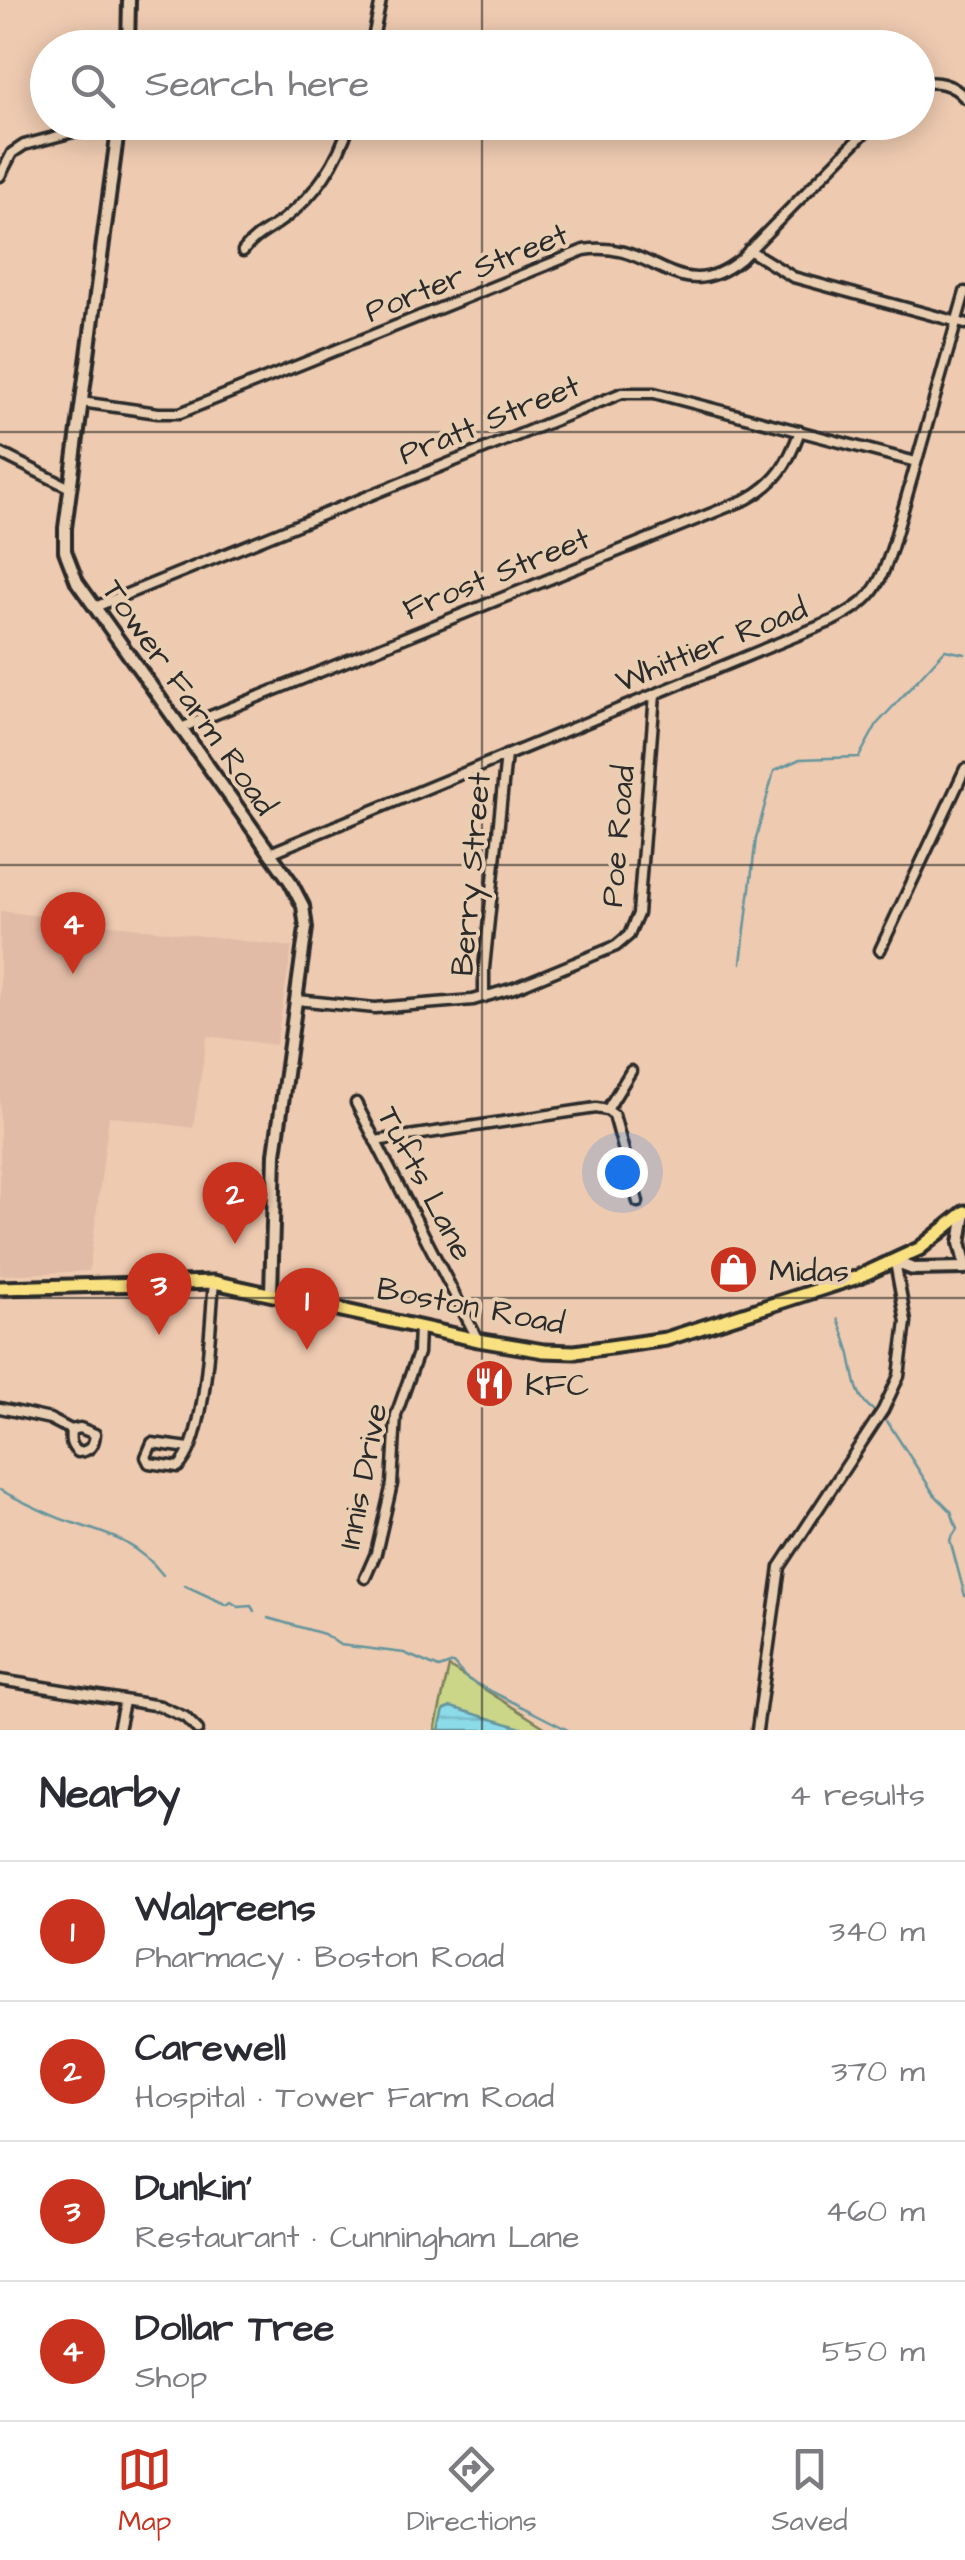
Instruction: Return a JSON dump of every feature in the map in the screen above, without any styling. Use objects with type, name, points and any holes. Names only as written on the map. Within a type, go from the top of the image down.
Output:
[{"type":"main road","name":"Boston Road","points":[[0,1288],[214,1282],[478,1340],[575,1352],[640,1344],[718,1324],[895,1262],[931,1241],[965,1212]]},
{"type":"street","points":[[128,30],[129,0]]},
{"type":"street","points":[[374,30],[381,0]]},
{"type":"street","points":[[935,82],[946,84],[965,98]]},
{"type":"street","points":[[0,176],[12,152],[40,140]]},
{"type":"street","name":"Tower Farm Road","points":[[117,140],[70,488],[65,551],[71,571],[95,607],[298,895],[305,918],[275,1154],[271,1293]]},
{"type":"street","points":[[243,251],[252,238],[304,203],[334,164],[343,140]]},
{"type":"street","name":"Porter Street","points":[[81,402],[158,413],[195,408],[584,250],[616,248],[695,280],[724,272],[858,140]]},
{"type":"street","points":[[749,250],[793,277],[961,323]]},
{"type":"street","name":"Whittier Road","points":[[270,853],[832,621],[863,604],[883,575],[961,323],[965,292]]},
{"type":"street","name":"Pratt Street","points":[[95,607],[622,393],[654,393],[916,462]]},
{"type":"street","name":"Frost Street","points":[[181,728],[747,499],[782,473],[800,431]]},
{"type":"street","points":[[0,452],[70,488]]},
{"type":"street","name":"Poe Road","points":[[297,1000],[375,1008],[484,996],[514,988],[624,940],[634,925],[640,891],[655,694]]},
{"type":"street","name":"Berry Street","points":[[484,996],[506,756]]},
{"type":"street","points":[[880,950],[965,769]]},
{"type":"street","points":[[607,1110],[632,1071]]},
{"type":"street","name":"Tufts Lane","points":[[356,1103],[478,1340]]},
{"type":"street","points":[[375,1141],[596,1108],[607,1110],[614,1115],[638,1202]]},
{"type":"street","points":[[895,1262],[913,1269],[965,1266],[960,1242],[965,1212]]},
{"type":"street","points":[[757,1730],[780,1566],[877,1420],[900,1376],[906,1322],[895,1262]]},
{"type":"street","points":[[189,1448],[152,1444],[146,1456],[149,1463],[178,1466],[189,1448],[203,1398],[214,1282]]},
{"type":"street","name":"Innis Drive","points":[[366,1578],[392,1484],[396,1415],[418,1353],[419,1326]]},
{"type":"street","points":[[0,1408],[50,1419],[71,1430]]},
{"type":"street","points":[[0,1680],[172,1710],[194,1723],[198,1730]]},
{"type":"street","points":[[118,1730],[124,1702]]},
{"type":"shaded area","points":[[0,911],[292,947],[276,1045],[207,1036],[193,1128],[109,1116],[89,1271],[0,1275]]},
{"type":"green space","points":[[449,1667],[549,1730],[435,1730]]},
{"type":"water","points":[[451,1707],[528,1730],[439,1730],[444,1710]]},
{"type":"waterway","points":[[741,963],[756,838],[774,771],[800,759],[859,757],[877,724],[945,650],[965,654]]},
{"type":"waterway","points":[[838,1319],[858,1391],[873,1410]]},
{"type":"waterway","points":[[887,1421],[934,1494],[951,1511],[957,1529],[950,1540],[965,1596]]},
{"type":"waterway","points":[[0,1490],[120,1540],[142,1554],[163,1575]]},
{"type":"waterway","points":[[184,1585],[227,1605],[231,1602],[239,1607],[251,1606],[254,1611]]},
{"type":"waterway","points":[[268,1618],[324,1634],[340,1645],[404,1653],[439,1668],[453,1663],[467,1679],[568,1730]]},
{"type":"place","name":"Dollar Tree","points":[[73,974]]},
{"type":"place","name":"Carewell","points":[[235,1244]]},
{"type":"place","name":"Midas","points":[[734,1270]]},
{"type":"place","name":"Dunkin'","points":[[159,1335]]},
{"type":"place","name":"Walgreens","points":[[307,1350]]},
{"type":"place","name":"KFC","points":[[490,1384]]}]
